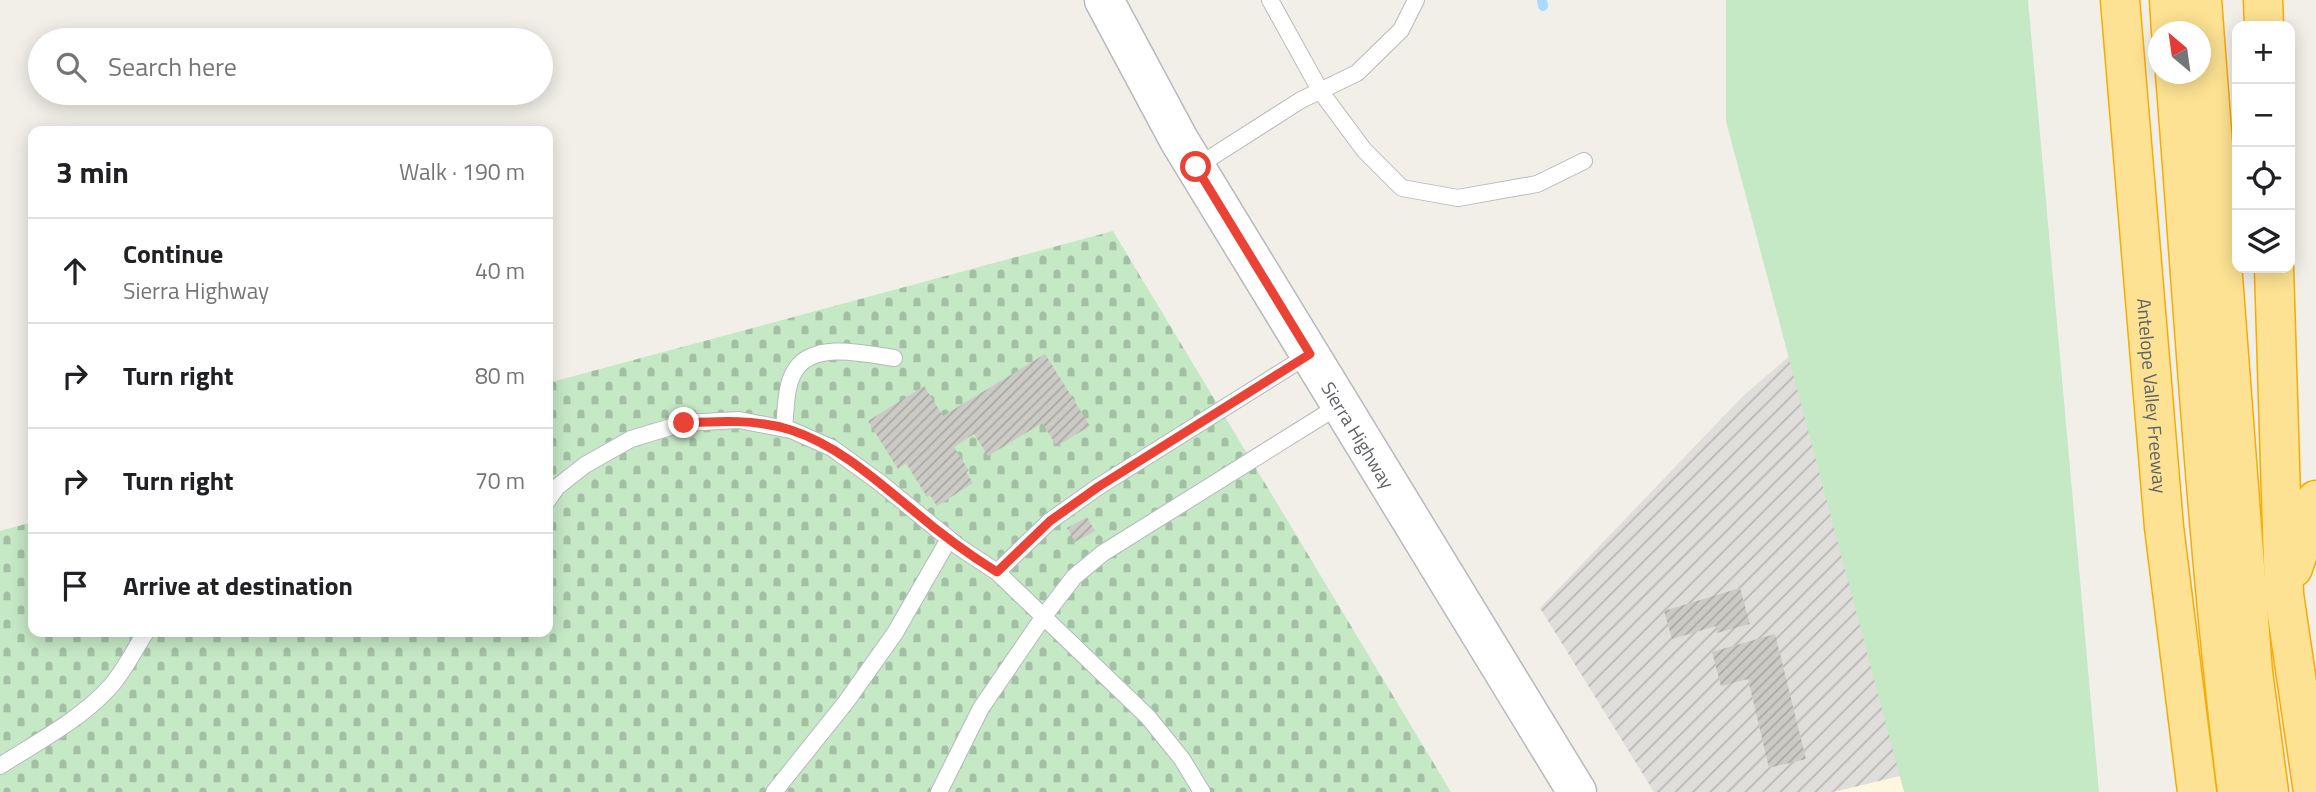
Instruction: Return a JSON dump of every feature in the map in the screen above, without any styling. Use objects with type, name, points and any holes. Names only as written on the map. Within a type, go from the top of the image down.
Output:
[{"type":"highway","name":"Antelope Valley Freeway","points":[[2120,0],[2164,527],[2197,792]]},
{"type":"highway","points":[[2169,0],[2170,21]]},
{"type":"highway","points":[[2202,0],[2253,672],[2269,792]]},
{"type":"highway","points":[[2263,0],[2264,21]]},
{"type":"highway","points":[[2176,84],[2203,466],[2222,673],[2237,792]]},
{"type":"highway","points":[[2274,273],[2284,594],[2313,792]]},
{"type":"highway","points":[[2284,594],[2316,500]]},
{"type":"main road","name":"Sierra Highway","points":[[1104,0],[1179,140],[1577,792]]},
{"type":"lane","points":[[1270,0],[1321,92],[1364,150],[1402,188],[1458,198],[1537,184],[1584,161]]},
{"type":"lane","points":[[1196,167],[1301,100],[1357,73],[1401,30],[1416,0]]},
{"type":"lane","points":[[783,428],[794,371],[802,362],[816,354],[849,351],[894,358]]},
{"type":"lane","points":[[997,572],[1035,535],[1098,487],[1310,354]]},
{"type":"lane","points":[[939,792],[981,708],[1074,578],[1103,553],[1340,405]]},
{"type":"lane","points":[[553,492],[585,465],[631,439],[684,423],[739,420],[783,428],[832,447],[949,539],[997,572],[1148,717],[1182,759],[1202,792]]},
{"type":"lane","points":[[774,792],[846,702],[895,633],[949,539]]},
{"type":"lane","points":[[0,766],[77,717],[109,688],[143,637]]},
{"type":"shaded area","points":[[1793,353],[1904,775],[1833,792],[1654,792],[1540,608],[1743,396]]},
{"type":"shaded area","points":[[1904,775],[1908,792],[1833,792]]},
{"type":"green space","points":[[1726,0],[2028,0],[2099,792],[1904,792],[1726,121]]},
{"type":"green space","points":[[1113,231],[1451,792],[0,792],[0,531],[28,523],[28,637],[553,637],[553,382]]},
{"type":"building","points":[[1045,354],[1090,426],[1057,446],[1042,423],[988,456],[974,434],[954,447],[973,483],[937,506],[930,495],[927,497],[906,463],[898,469],[868,421],[924,386],[943,416]]},
{"type":"building","points":[[1087,517],[1095,531],[1075,542],[1067,528]]},
{"type":"building","points":[[1740,588],[1750,624],[1717,633],[1716,626],[1672,639],[1664,611]]},
{"type":"building","points":[[1775,634],[1806,759],[1769,768],[1748,679],[1721,686],[1712,652]]},
{"type":"waterway","points":[[1542,0],[1543,6]]},
{"type":"route","points":[[684,423],[739,420],[791,430],[832,447],[959,547],[997,572],[1050,521],[1098,487],[1310,354],[1196,167]]}]
